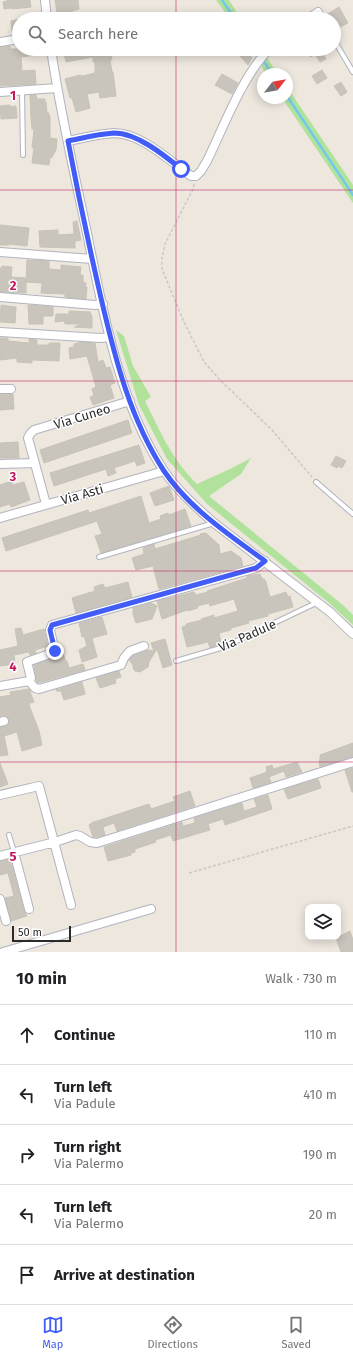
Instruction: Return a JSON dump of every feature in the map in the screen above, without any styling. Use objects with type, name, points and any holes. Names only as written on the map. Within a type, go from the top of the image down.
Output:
[{"type":"street","points":[[45,0],[46,12]]},
{"type":"street","points":[[0,42],[12,40]]},
{"type":"street","points":[[52,56],[57,88],[92,259],[110,336],[130,401],[143,431],[164,471],[181,492],[214,523],[265,561],[316,603],[330,612],[353,634]]},
{"type":"street","points":[[68,141],[89,136],[115,133],[130,136],[162,153],[191,176],[196,176],[207,161],[248,76],[263,56]]},
{"type":"street","points":[[0,92],[57,88]]},
{"type":"street","points":[[0,252],[92,259]]},
{"type":"street","points":[[0,297],[95,305],[103,304]]},
{"type":"street","points":[[0,332],[101,338],[110,336]]},
{"type":"street","points":[[0,389],[11,389]]},
{"type":"street","name":"Via Cuneo","points":[[35,463],[28,438],[34,430],[130,401]]},
{"type":"street","points":[[0,464],[35,463],[46,504]]},
{"type":"street","name":"Via Asti","points":[[0,518],[164,471]]},
{"type":"street","points":[[29,681],[31,678],[27,662],[55,651],[50,630],[52,625],[256,568],[265,561]]},
{"type":"street","points":[[29,681],[35,688],[38,689],[121,666],[124,658],[130,651],[144,646]]},
{"type":"street","points":[[0,686],[29,681]]},
{"type":"street","points":[[0,856],[76,835],[90,842],[97,843],[353,762]]},
{"type":"street","points":[[0,795],[39,786],[71,905]]},
{"type":"street","points":[[14,852],[29,909]]},
{"type":"street","points":[[0,900],[6,921]]},
{"type":"street","points":[[3,952],[151,909]]},
{"type":"lane","points":[[341,52],[353,72]]},
{"type":"lane","points":[[22,91],[23,156]]},
{"type":"lane","points":[[316,482],[353,514]]},
{"type":"lane","points":[[99,557],[214,523]]},
{"type":"lane","name":"Via Padule","points":[[176,661],[224,647],[316,603]]},
{"type":"lane","points":[[9,835],[14,852]]},
{"type":"path","points":[[196,176],[193,189],[165,244],[162,258],[162,269],[184,322],[204,362],[218,378],[272,430],[316,482]]},
{"type":"path","points":[[189,873],[353,826]]},
{"type":"green space","points":[[216,0],[229,0],[237,12],[225,12]]},
{"type":"green space","points":[[255,56],[266,56],[274,68],[262,68]]},
{"type":"green space","points":[[293,96],[353,185],[353,203],[286,104],[293,104]]},
{"type":"green space","points":[[116,330],[124,336],[133,366],[151,397],[145,401],[167,445],[180,465],[197,484],[251,458],[241,474],[209,496],[344,606],[353,615],[353,625],[328,602],[207,504],[167,459],[139,405]]},
{"type":"building","points":[[10,0],[30,0],[31,7],[4,9],[3,2]]},
{"type":"building","points":[[55,0],[78,0],[79,9],[72,12],[57,12]]},
{"type":"building","points":[[339,7],[348,23],[341,26],[341,12],[331,12]]},
{"type":"building","points":[[10,46],[10,49],[12,49],[12,56],[28,56],[21,57],[22,71],[35,70],[36,84],[0,86],[0,47]]},
{"type":"building","points":[[65,56],[111,56],[112,60],[110,60],[116,96],[100,98],[99,92],[87,94],[90,108],[76,112],[72,98],[70,98],[65,79],[95,73],[95,62],[93,62],[93,57],[66,62]]},
{"type":"building","points":[[240,56],[250,56],[252,58],[248,65]]},
{"type":"building","points":[[316,56],[324,56],[326,59],[320,62]]},
{"type":"building","points":[[322,70],[327,78],[317,84],[312,76]]},
{"type":"building","points":[[222,74],[238,83],[232,94],[215,85]]},
{"type":"building","points":[[341,82],[347,92],[341,96],[334,86]]},
{"type":"building","points":[[30,95],[36,95],[37,99],[45,99],[47,113],[49,113],[50,116],[50,138],[57,139],[56,150],[50,158],[49,165],[32,163],[34,129],[32,129]]},
{"type":"building","points":[[10,105],[10,107],[16,106],[17,118],[1,119],[0,106]]},
{"type":"building","points":[[77,221],[81,240],[75,241],[75,248],[40,247],[39,231],[58,230],[58,235],[74,234],[73,222]]},
{"type":"building","points":[[0,225],[29,228],[27,246],[9,244],[0,245]]},
{"type":"building","points":[[27,260],[49,261],[49,269],[61,270],[61,265],[81,267],[80,275],[83,275],[83,282],[86,283],[85,287],[87,287],[86,299],[65,297],[65,294],[41,293],[42,283],[26,282]]},
{"type":"building","points":[[2,266],[12,267],[11,277],[26,278],[26,293],[0,292],[0,268],[2,268]]},
{"type":"building","points":[[1,305],[16,307],[15,323],[0,322]]},
{"type":"building","points":[[28,305],[53,307],[53,316],[43,316],[43,324],[29,324]]},
{"type":"building","points":[[69,311],[90,312],[92,317],[92,328],[74,327],[82,324],[65,324],[64,321],[55,322],[56,314],[69,314]]},
{"type":"building","points":[[0,338],[8,338],[8,341],[29,343],[29,339],[37,340],[37,345],[60,343],[59,361],[32,360],[32,363],[17,362],[17,358],[0,360]]},
{"type":"building","points":[[83,342],[95,343],[98,362],[103,360],[106,368],[110,367],[115,383],[110,385],[114,398],[93,405],[90,397],[94,396],[92,389],[96,387],[87,356],[70,359],[69,348],[74,347],[74,344]]},
{"type":"building","points":[[0,394],[13,394],[14,409],[0,410]]},
{"type":"building","points":[[128,420],[132,433],[44,463],[40,450]]},
{"type":"building","points":[[18,442],[19,458],[0,458],[0,443]]},
{"type":"building","points":[[139,445],[145,463],[137,466],[135,461],[114,468],[116,473],[108,476],[106,469],[54,486],[50,473]]},
{"type":"building","points":[[336,456],[346,461],[342,468],[338,466],[337,468],[331,465]]},
{"type":"building","points":[[12,481],[13,485],[24,482],[30,500],[11,507],[10,504],[0,507],[0,485]]},
{"type":"building","points":[[169,486],[174,500],[155,506],[150,493]]},
{"type":"building","points":[[141,496],[149,523],[161,519],[160,516],[168,513],[169,515],[185,509],[191,526],[101,553],[95,536],[102,534],[97,521],[6,551],[2,538],[88,510],[89,513]]},
{"type":"building","points":[[206,533],[219,545],[220,554],[231,551],[241,558],[243,566],[159,589],[153,566],[136,570],[132,558],[144,554],[143,548],[154,544],[155,549]]},
{"type":"building","points":[[260,574],[262,579],[266,582],[270,597],[286,592],[288,597],[290,596],[293,607],[248,621],[249,623],[219,633],[221,642],[218,643],[218,645],[210,648],[208,642],[187,647],[182,627],[186,626],[186,624],[214,615],[214,618],[238,611],[234,599],[210,606],[209,603],[197,606],[198,608],[187,610],[162,619],[157,601],[194,592],[196,595],[208,592],[207,591],[247,578],[247,576]]},
{"type":"building","points":[[128,582],[132,597],[76,613],[72,598],[95,591],[94,587],[103,584],[105,588]]},
{"type":"building","points":[[151,603],[157,606],[152,619],[136,623],[133,608]]},
{"type":"building","points":[[102,617],[107,634],[92,638],[97,657],[82,662],[79,650],[87,646],[84,636],[82,637],[79,623]]},
{"type":"building","points":[[21,628],[23,635],[44,629],[48,646],[35,650],[36,653],[30,655],[29,652],[14,655],[15,664],[0,666],[0,650],[18,646],[15,629]]},
{"type":"building","points":[[165,639],[172,665],[163,668],[157,649],[149,662],[148,667],[140,672],[135,671],[129,660],[133,656],[148,650],[154,651],[151,643]]},
{"type":"building","points":[[63,654],[69,668],[83,664],[85,670],[38,683],[36,680],[34,665]]},
{"type":"building","points":[[119,671],[121,677],[115,679],[116,683],[100,688],[96,678]]},
{"type":"building","points":[[82,682],[85,694],[64,700],[61,691],[56,691],[56,690]]},
{"type":"building","points":[[29,689],[34,702],[30,703],[29,705],[39,731],[42,745],[22,751],[17,732],[4,736],[8,755],[0,756],[0,727],[8,725],[9,720],[6,716],[0,716],[0,697],[11,695],[10,692]]},
{"type":"building","points":[[353,743],[353,757],[320,767],[320,755]]},
{"type":"building","points":[[297,762],[302,772],[286,777],[284,771],[269,777],[271,782],[253,788],[250,778],[267,772],[266,767],[272,765],[273,769]]},
{"type":"building","points":[[0,763],[8,784],[0,787]]},
{"type":"building","points":[[353,768],[353,792],[352,792],[345,770]]},
{"type":"building","points":[[318,779],[321,788],[288,799],[284,789]]},
{"type":"building","points":[[190,791],[195,806],[117,831],[114,823],[103,827],[105,835],[93,837],[89,825],[91,823],[149,804],[151,809],[175,801],[173,797]]},
{"type":"building","points":[[268,795],[272,809],[225,825],[223,819],[208,824],[210,830],[173,841],[171,835],[155,840],[156,842],[135,849],[135,852],[131,853],[131,855],[108,861],[104,847],[182,822],[183,826],[195,823],[194,818],[242,803],[244,811],[257,807],[254,799]]},
{"type":"building","points":[[10,859],[27,916],[11,921],[5,898],[14,896],[8,873],[0,875],[0,861]]},
{"type":"building","points":[[350,931],[353,940],[353,952],[341,952],[337,940],[341,940],[341,936]]},
{"type":"waterway","points":[[222,0],[230,12]]},
{"type":"waterway","points":[[260,56],[268,68]]},
{"type":"waterway","points":[[292,104],[353,195]]},
{"type":"route","points":[[55,651],[50,630],[52,625],[256,568],[265,561],[214,523],[181,492],[164,471],[133,410],[116,359],[92,259],[68,141],[89,136],[115,133],[130,136],[162,153],[181,169]]}]
